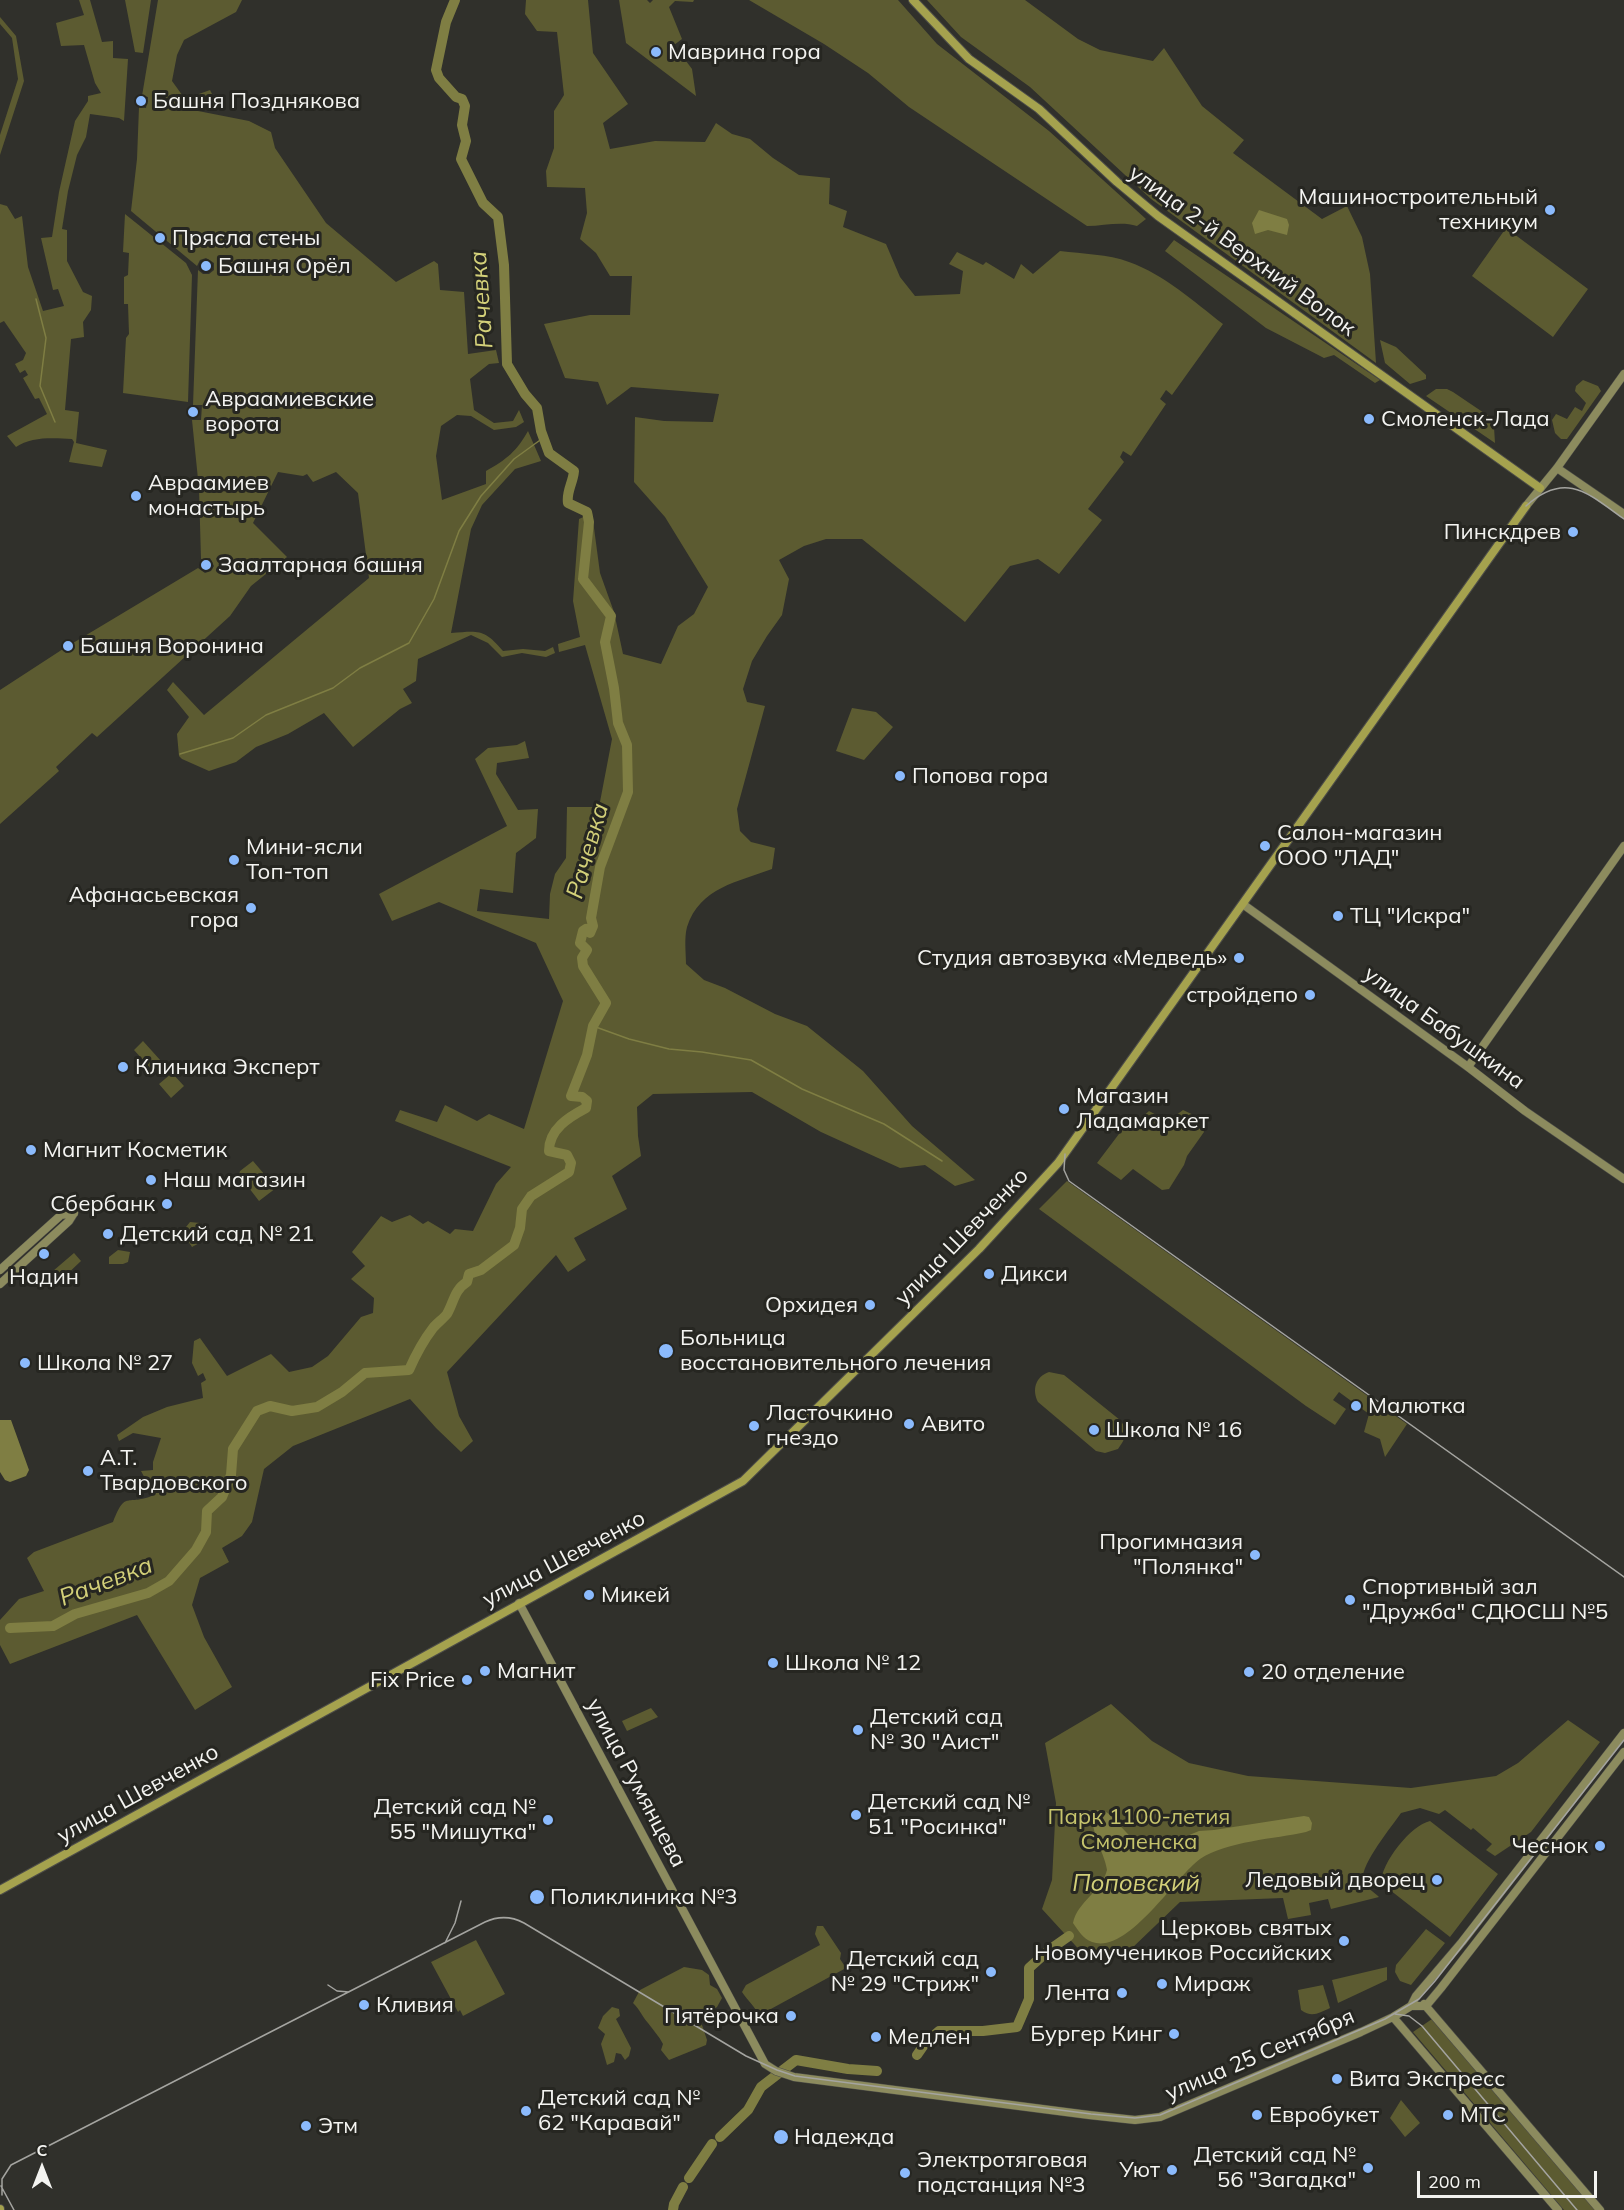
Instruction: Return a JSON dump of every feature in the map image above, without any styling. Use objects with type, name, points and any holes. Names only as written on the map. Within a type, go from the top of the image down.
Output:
[{"type":"main road","name":"улица 2-й Верхний Волок","points":[[913,0],[969,59],[1039,109],[1117,182],[1163,220],[1540,488]]},
{"type":"main road","points":[[1526,506],[1557,468],[1624,374]]},
{"type":"main road","points":[[1557,468],[1624,514]]},
{"type":"main road","name":"улица Шевченко","points":[[0,1890],[743,1481],[979,1249],[1065,1154],[1526,506]]},
{"type":"main road","points":[[1468,1066],[1624,846]]},
{"type":"main road","name":"улица Бабушкина","points":[[1244,904],[1468,1066],[1525,1111],[1624,1179]]},
{"type":"main road","points":[[0,1270],[61,1215],[74,1213],[69,1221],[0,1284]]},
{"type":"main road","name":"улица Румянцева","points":[[519,1603],[765,2064],[776,2071]]},
{"type":"main road","points":[[1426,2006],[1411,2006],[1416,1996],[1469,1933],[1624,1733]]},
{"type":"main road","points":[[1426,2006],[1624,1752]]},
{"type":"main road","points":[[1416,1996],[1600,2210]]},
{"type":"main road","name":"улица 25 Сентября","points":[[776,2071],[794,2077],[1135,2120],[1160,2117],[1393,2017],[1411,2006]]},
{"type":"main road","points":[[1393,2017],[1558,2210]]},
{"type":"green space","points":[[79,0],[90,0],[102,42],[113,41],[113,58],[128,59],[124,121],[119,118],[90,114],[86,137],[77,155],[68,191],[62,229],[67,230],[67,261],[83,292],[92,296],[91,310],[83,322],[84,337],[71,339],[65,410],[79,412],[76,443],[107,450],[102,467],[69,462],[74,442],[72,439],[36,439],[16,447],[7,436],[47,414],[39,398],[35,399],[23,378],[28,375],[25,370],[20,373],[15,364],[23,360],[26,353],[4,321],[0,323],[0,204],[7,206],[15,219],[22,216],[28,267],[43,311],[64,306],[58,289],[53,290],[41,238],[52,237],[59,192],[75,121],[88,101],[88,96],[101,93],[95,83],[84,45],[61,46],[56,23],[84,15]]},
{"type":"green space","points":[[125,0],[151,0],[143,53],[135,52]]},
{"type":"green space","points":[[158,0],[242,0],[236,12],[184,40],[177,55],[172,81],[185,99],[210,90],[212,94],[188,102],[193,110],[249,121],[271,132],[275,148],[326,223],[396,282],[434,261],[438,264],[440,290],[464,292],[468,354],[496,350],[499,363],[489,364],[470,379],[474,410],[494,423],[513,421],[519,410],[524,422],[516,427],[494,430],[471,416],[457,415],[441,426],[436,456],[442,500],[486,484],[486,471],[510,454],[528,431],[541,461],[515,469],[482,505],[471,529],[451,633],[480,633],[491,638],[503,651],[523,649],[545,651],[553,647],[555,653],[546,657],[522,653],[502,657],[488,643],[471,635],[418,659],[416,681],[403,689],[412,703],[400,709],[353,747],[324,713],[288,734],[256,747],[236,762],[209,771],[182,759],[179,756],[177,734],[189,717],[167,690],[173,682],[204,715],[369,578],[358,493],[336,472],[313,482],[307,474],[303,476],[278,472],[253,523],[287,557],[251,586],[230,616],[97,737],[92,733],[56,767],[59,771],[0,824],[0,690],[63,649],[66,653],[75,648],[73,643],[198,568],[205,573],[211,571],[214,566],[210,558],[201,559],[199,489],[192,420],[201,420],[202,405],[193,405],[198,270],[203,274],[209,274],[214,270],[214,263],[206,258],[200,260],[197,266],[131,211],[137,159],[139,107],[146,108],[148,97],[142,96]]},
{"type":"green space","points":[[526,0],[588,0],[593,53],[628,104],[603,123],[610,149],[655,141],[705,142],[716,123],[732,134],[750,139],[799,175],[830,178],[829,204],[847,211],[843,227],[886,244],[900,277],[915,296],[960,294],[963,271],[949,264],[957,252],[983,265],[986,262],[1014,279],[1021,264],[1033,274],[1060,251],[1113,257],[1142,267],[1178,289],[1223,324],[1172,395],[1166,390],[1160,399],[1166,404],[1131,456],[1123,451],[1120,457],[1124,462],[1088,509],[1102,520],[1059,574],[1038,559],[1010,566],[965,622],[862,539],[826,539],[804,546],[779,560],[789,579],[782,615],[752,661],[743,689],[747,702],[765,706],[737,809],[740,831],[751,842],[775,848],[772,869],[722,888],[701,903],[687,927],[686,964],[704,980],[725,988],[775,1014],[807,1026],[863,1071],[912,1126],[975,1180],[955,1186],[925,1165],[900,1168],[821,1132],[752,1092],[653,1094],[637,1107],[641,1156],[612,1176],[627,1209],[574,1238],[586,1260],[568,1272],[556,1255],[447,1372],[459,1416],[473,1441],[461,1452],[410,1399],[293,1446],[264,1469],[252,1522],[242,1536],[222,1548],[229,1562],[200,1578],[192,1605],[204,1637],[232,1687],[195,1710],[137,1615],[10,1664],[0,1645],[0,1620],[19,1599],[44,1591],[27,1558],[34,1552],[113,1522],[124,1502],[154,1495],[141,1471],[153,1470],[153,1462],[161,1438],[133,1433],[119,1441],[117,1435],[143,1417],[167,1407],[203,1398],[201,1383],[206,1380],[203,1373],[198,1376],[192,1363],[194,1341],[200,1338],[227,1376],[271,1354],[289,1372],[312,1367],[328,1356],[361,1317],[373,1313],[374,1298],[351,1279],[365,1266],[352,1252],[381,1216],[392,1222],[410,1215],[423,1224],[428,1221],[450,1234],[455,1229],[473,1231],[496,1184],[511,1167],[395,1121],[400,1110],[437,1122],[445,1105],[477,1121],[489,1114],[524,1129],[563,1001],[536,943],[439,902],[392,921],[379,894],[507,826],[475,759],[488,748],[517,745],[525,741],[529,758],[497,763],[496,774],[518,810],[538,809],[536,838],[516,853],[513,893],[480,889],[477,911],[549,919],[550,894],[555,874],[566,858],[567,807],[599,807],[612,739],[585,645],[559,652],[558,644],[580,637],[573,601],[579,519],[592,513],[600,573],[614,612],[623,654],[661,664],[678,626],[694,614],[708,587],[665,517],[634,482],[635,417],[664,421],[713,422],[719,394],[631,387],[607,405],[598,382],[565,378],[544,324],[590,315],[630,315],[632,276],[610,276],[596,253],[580,239],[587,213],[585,188],[547,187],[546,171],[554,148],[554,111],[564,95],[557,32],[537,31],[525,14]]},
{"type":"green space","points":[[619,0],[647,0],[650,3],[653,0],[694,0],[693,2],[675,1],[669,7],[682,39],[674,45],[692,69],[696,96],[626,43]]},
{"type":"green space","points":[[749,0],[898,0],[937,44],[1049,131],[1146,219],[1137,226],[1119,224],[1087,226],[909,107],[868,73]]},
{"type":"green space","points":[[927,0],[1025,0],[1078,39],[1100,50],[1153,61],[1164,48],[1202,106],[1244,140],[1233,153],[1322,219],[1347,206],[1362,237],[1370,274],[1376,363],[1151,199],[1030,87],[961,37]]},
{"type":"green space","points":[[0,17],[16,36],[24,81],[0,155],[0,135],[18,79],[12,38],[0,24]]},
{"type":"green space","points":[[125,214],[186,263],[192,275],[188,402],[123,393],[126,338],[129,334],[128,304],[124,304],[124,277],[128,275],[129,253],[123,252]]},
{"type":"green space","points":[[1506,228],[1588,289],[1553,337],[1472,276]]},
{"type":"green space","points":[[1174,240],[1380,380],[1375,383],[1334,355],[1324,358],[1266,328],[1165,251]]},
{"type":"green space","points":[[1380,340],[1396,347],[1426,375],[1426,379],[1410,384],[1385,363]]},
{"type":"green space","points":[[1583,380],[1598,386],[1601,391],[1567,439],[1561,439],[1555,433],[1552,420],[1556,414],[1567,419],[1575,407],[1582,411],[1586,403],[1575,391],[1576,386]]},
{"type":"green space","points":[[1436,389],[1447,389],[1453,392],[1490,417],[1494,427],[1495,443],[1426,396]]},
{"type":"green space","points":[[852,708],[876,712],[893,727],[864,760],[836,751]]},
{"type":"green space","points":[[143,1041],[161,1061],[151,1069],[134,1050]]},
{"type":"green space","points":[[172,1073],[184,1086],[171,1098],[159,1084]]},
{"type":"green space","points":[[1183,1110],[1198,1117],[1204,1132],[1187,1156],[1169,1189],[1162,1190],[1133,1169],[1121,1180],[1097,1163],[1125,1126],[1138,1121],[1149,1111],[1164,1119],[1166,1125],[1174,1126],[1175,1116]]},
{"type":"green space","points":[[253,1161],[276,1188],[259,1201],[239,1175],[240,1171]]},
{"type":"green space","points":[[1067,1181],[1407,1424],[1385,1457],[1380,1439],[1364,1432],[1369,1414],[1339,1392],[1333,1400],[1346,1409],[1335,1425],[1039,1209]]},
{"type":"green space","points":[[190,1222],[200,1223],[207,1231],[203,1241],[192,1247],[182,1232]]},
{"type":"green space","points":[[118,1250],[130,1252],[128,1262],[109,1264],[109,1257]]},
{"type":"green space","points":[[74,1253],[81,1261],[61,1280],[53,1271]]},
{"type":"green space","points":[[1049,1372],[1064,1375],[1120,1420],[1125,1428],[1125,1434],[1118,1449],[1105,1453],[1096,1451],[1038,1402],[1035,1393],[1036,1384],[1044,1374]]},
{"type":"green space","name":"Парк 1100-летия Смоленска","points":[[1111,1704],[1152,1741],[1189,1763],[1248,1776],[1411,1788],[1496,1776],[1518,1763],[1568,1720],[1600,1742],[1531,1832],[1495,1856],[1486,1850],[1492,1844],[1473,1828],[1471,1830],[1445,1810],[1439,1814],[1420,1808],[1401,1813],[1367,1864],[1364,1882],[1379,1897],[1331,1909],[1328,1899],[1309,1903],[1311,1915],[1288,1919],[1283,1898],[1180,1902],[1129,1951],[1085,1956],[1042,1909],[1052,1880],[1056,1803],[1045,1743]]},
{"type":"green space","points":[[651,1708],[658,1717],[627,1731],[622,1721]]},
{"type":"green space","name":"Ледовый дворец","points":[[1430,1821],[1498,1874],[1450,1937],[1381,1883],[1386,1865],[1398,1846],[1414,1830]]},
{"type":"green space","points":[[817,1926],[823,1926],[841,1953],[840,1959],[846,1968],[769,2010],[764,2016],[759,2016],[742,1992],[746,1985],[820,1945],[815,1934]]},
{"type":"green space","points":[[1426,1929],[1445,1943],[1411,1985],[1400,1981],[1395,1972],[1396,1965]]},
{"type":"green space","points":[[476,1940],[505,1994],[463,2016],[460,2010],[458,2012],[431,1962]]},
{"type":"green space","points":[[684,1967],[702,1970],[709,1975],[710,1985],[717,1989],[722,1998],[717,2007],[700,2019],[707,2040],[706,2045],[669,2060],[661,2050],[663,2044],[660,2038],[633,2003],[640,1990]]},
{"type":"green space","points":[[1387,1967],[1387,1980],[1338,2003],[1332,1980]]},
{"type":"green space","points":[[1323,1985],[1330,2008],[1312,2014],[1301,2010],[1298,1990]]},
{"type":"green space","points":[[612,2007],[619,2009],[620,2016],[616,2019],[631,2048],[625,2060],[621,2054],[616,2053],[614,2062],[607,2065],[601,2044],[605,2034],[598,2028],[603,2016]]},
{"type":"green space","points":[[1432,2019],[1595,2210],[1564,2210],[1413,2032]]},
{"type":"green space","points":[[1401,2100],[1420,2123],[1405,2137],[1390,2118]]},
{"type":"water","points":[[1259,210],[1287,219],[1289,225],[1287,235],[1268,230],[1255,234],[1252,223]]},
{"type":"water","points":[[0,1420],[11,1420],[29,1470],[26,1476],[10,1482],[5,1480],[0,1472]]},
{"type":"water","name":"Поповский","points":[[1096,1810],[1103,1810],[1109,1814],[1143,1850],[1148,1852],[1199,1831],[1304,1816],[1309,1817],[1312,1823],[1311,1830],[1306,1832],[1237,1844],[1200,1859],[1135,1926],[1121,1937],[1106,1943],[1089,1941],[1073,1923],[1079,1909],[1100,1884],[1107,1870],[1094,1830],[1093,1816]]},
{"type":"waterway","name":"Рачевка","points":[[10,1628],[53,1626],[75,1614],[148,1593],[169,1581],[196,1550],[206,1532],[207,1511],[222,1497],[231,1475],[233,1449],[257,1411],[270,1406],[292,1411],[317,1407],[342,1392],[365,1373],[409,1370],[433,1328],[447,1314],[457,1292],[467,1282],[469,1274],[481,1270],[514,1245],[520,1228],[522,1209],[531,1196],[569,1172],[571,1163],[567,1155],[549,1151],[550,1143],[552,1136],[561,1125],[586,1108],[587,1101],[582,1097],[571,1096],[587,1055],[593,1026],[606,1003],[583,966],[582,958],[587,950],[580,943],[583,931],[586,929],[590,933],[593,926],[591,918],[600,867],[628,792],[627,745],[618,723],[605,642],[611,616],[583,579],[589,522],[587,512],[568,503],[574,471],[549,453],[541,431],[537,408],[525,394],[507,364],[504,265],[498,217],[483,203],[461,159],[466,141],[462,125],[465,106],[462,99],[456,97],[439,78],[436,70],[446,22],[455,0]]},
{"type":"waterway","points":[[36,299],[46,338],[40,386],[55,422]]},
{"type":"waterway","points":[[180,754],[233,738],[266,715],[333,688],[360,668],[409,643],[434,599],[459,531],[481,496],[514,459],[543,438]]},
{"type":"waterway","points":[[593,1026],[629,1039],[669,1049],[751,1060],[802,1089],[884,1124],[942,1161]]},
{"type":"waterway","points":[[917,2055],[926,2042],[939,2031],[983,2031],[1017,2027],[1029,1999],[1029,1968],[1069,1936]]},
{"type":"waterway","points":[[720,2137],[748,2110],[761,2087],[796,2060],[848,2069],[877,2071]]},
{"type":"waterway","points":[[689,2178],[712,2144]]},
{"type":"waterway","points":[[673,2210],[683,2187]]},
{"type":"tram line","points":[[1526,506],[1540,495],[1553,489],[1565,488],[1588,494],[1624,519]]},
{"type":"tram line","points":[[1065,1154],[1064,1170],[1069,1181],[1624,1577]]},
{"type":"tram line","points":[[2,2195],[2,2179],[11,2165],[485,1922],[500,1918],[514,1919],[524,1923],[746,2056],[795,2076],[1091,2114],[1135,2118],[1160,2115],[1385,2019],[1419,1999],[1624,1740]]},
{"type":"tram line","points":[[445,1943],[455,1923],[461,1901]]},
{"type":"tram line","points":[[328,1985],[337,1991],[349,1992]]},
{"type":"tram line","points":[[1395,2014],[1409,2016],[1422,2026],[1577,2210]]},
{"type":"tram line","points":[[1,2186],[14,2210]]},
{"type":"place","name":"Маврина гора","points":[[656,52]]},
{"type":"place","name":"Башня Позднякова","points":[[141,101]]},
{"type":"place","name":"Машиностроительный техникум","points":[[1550,210]]},
{"type":"place","name":"Прясла стены","points":[[160,238]]},
{"type":"place","name":"Башня Орёл","points":[[206,266]]},
{"type":"place","name":"Авраамиевские ворота","points":[[193,412]]},
{"type":"place","name":"Смоленск-Лада","points":[[1369,419]]},
{"type":"place","name":"Авраамиев монастырь","points":[[136,496]]},
{"type":"place","name":"Пинскдрев","points":[[1573,532]]},
{"type":"place","name":"Заалтарная башня","points":[[206,565]]},
{"type":"place","name":"Башня Воронина","points":[[68,646]]},
{"type":"place","name":"Попова гора","points":[[900,776]]},
{"type":"place","name":"Салон-магазин ООО \"ЛАД\"","points":[[1265,846]]},
{"type":"place","name":"Мини-ясли Топ-топ","points":[[234,860]]},
{"type":"place","name":"Афанасьевская гора","points":[[251,908]]},
{"type":"place","name":"ТЦ \"Искра\"","points":[[1338,916]]},
{"type":"place","name":"Студия автозвука «Медведь»","points":[[1239,958]]},
{"type":"place","name":"стройдепо","points":[[1310,995]]},
{"type":"place","name":"Клиника Эксперт","points":[[123,1067]]},
{"type":"place","name":"Магазин Ладамаркет","points":[[1064,1109]]},
{"type":"place","name":"Магнит Косметик","points":[[31,1150]]},
{"type":"place","name":"Наш магазин","points":[[151,1180]]},
{"type":"place","name":"Сбербанк","points":[[167,1204]]},
{"type":"place","name":"Детский сад № 21","points":[[108,1234]]},
{"type":"place","name":"Надин","points":[[44,1254]]},
{"type":"place","name":"Дикси","points":[[989,1274]]},
{"type":"place","name":"Орхидея","points":[[870,1305]]},
{"type":"place","name":"Больница восстановительного лечения","points":[[666,1351]]},
{"type":"place","name":"Школа № 27","points":[[25,1363]]},
{"type":"place","name":"Малютка","points":[[1356,1406]]},
{"type":"place","name":"Авито","points":[[909,1424]]},
{"type":"place","name":"Ласточкино гнездо","points":[[754,1426]]},
{"type":"place","name":"Школа № 16","points":[[1094,1430]]},
{"type":"place","name":"А.Т. Твардовского","points":[[88,1471]]},
{"type":"place","name":"Прогимназия \"Полянка\"","points":[[1255,1555]]},
{"type":"place","name":"Микей","points":[[589,1595]]},
{"type":"place","name":"Спортивный зал \"Дружба\" СДЮСШ №5","points":[[1350,1600]]},
{"type":"place","name":"Школа № 12","points":[[773,1663]]},
{"type":"place","name":"Магнит","points":[[485,1671]]},
{"type":"place","name":"20 отделение","points":[[1249,1672]]},
{"type":"place","name":"Fix Price","points":[[467,1680]]},
{"type":"place","name":"Детский сад № 30 \"Аист\"","points":[[858,1730]]},
{"type":"place","name":"Детский сад № 51 \"Росинка\"","points":[[856,1815]]},
{"type":"place","name":"Детский сад № 55 \"Мишутка\"","points":[[548,1820]]},
{"type":"place","name":"Чеснок","points":[[1600,1846]]},
{"type":"place","name":"Ледовый дворец","points":[[1437,1880]]},
{"type":"place","name":"Поликлиника №3","points":[[537,1897]]},
{"type":"place","name":"Церковь святых Новомучеников Российских","points":[[1344,1941]]},
{"type":"place","name":"Детский сад № 29 \"Стриж\"","points":[[991,1972]]},
{"type":"place","name":"Мираж","points":[[1162,1984]]},
{"type":"place","name":"Лента","points":[[1122,1993]]},
{"type":"place","name":"Кливия","points":[[364,2005]]},
{"type":"place","name":"Пятёрочка","points":[[791,2016]]},
{"type":"place","name":"Бургер Кинг","points":[[1174,2034]]},
{"type":"place","name":"Медлен","points":[[876,2037]]},
{"type":"place","name":"Вита Экспресс","points":[[1337,2079]]},
{"type":"place","name":"Детский сад № 62 \"Каравай\"","points":[[526,2111]]},
{"type":"place","name":"Евробукет","points":[[1257,2115]]},
{"type":"place","name":"МТС","points":[[1448,2115]]},
{"type":"place","name":"Этм","points":[[306,2126]]},
{"type":"place","name":"Надежда","points":[[781,2137]]},
{"type":"place","name":"Детский сад № 56 \"Загадка\"","points":[[1368,2168]]},
{"type":"place","name":"Уют","points":[[1172,2170]]},
{"type":"place","name":"Электротяговая подстанция №3","points":[[905,2173]]}]
